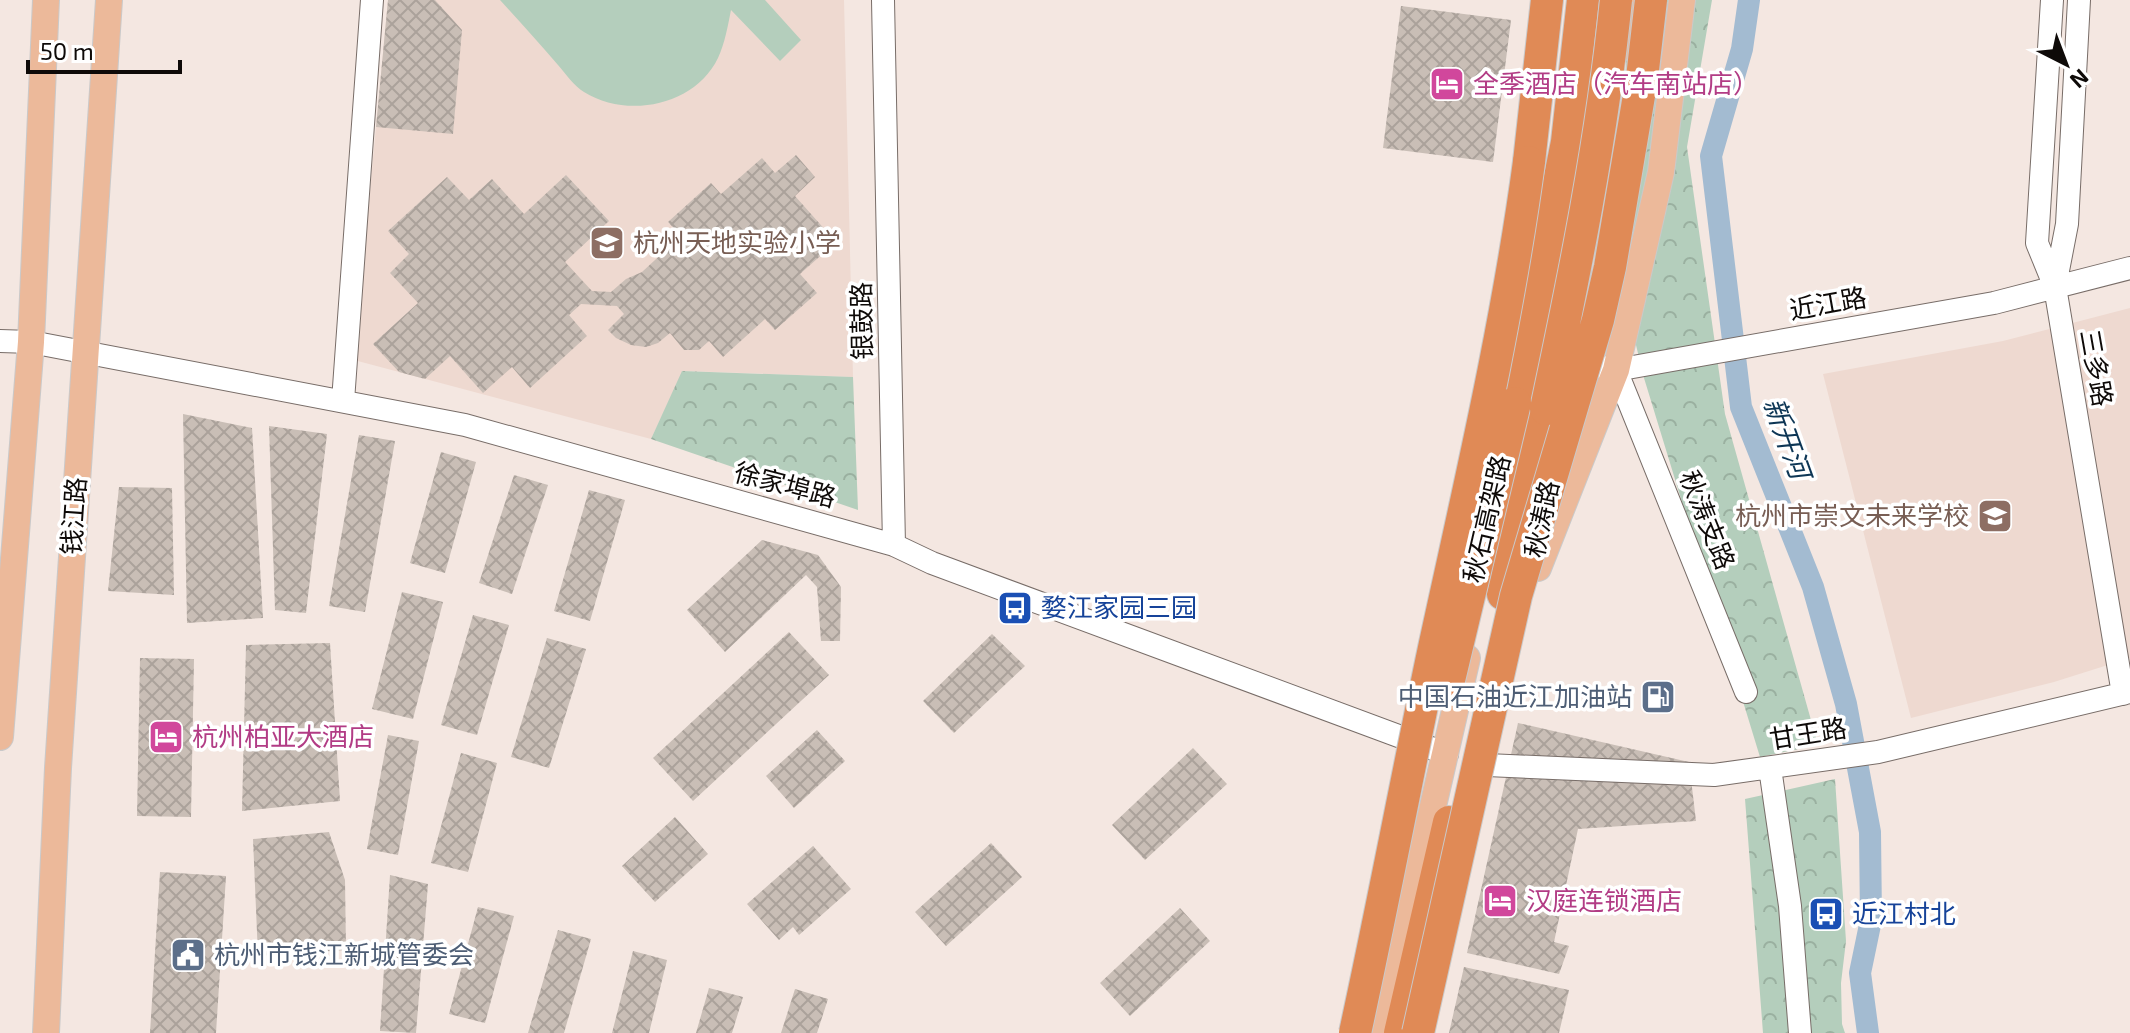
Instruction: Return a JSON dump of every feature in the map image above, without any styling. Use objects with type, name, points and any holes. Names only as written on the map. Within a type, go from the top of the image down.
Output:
[{"type":"highway","points":[[1355,1033],[1500,342],[1529,162],[1547,0]]},
{"type":"highway","name":"秋石高架路","points":[[1367,1033],[1518,389],[1567,142],[1586,0]]},
{"type":"highway","name":"秋石高架路","points":[[1400,1033],[1566,317],[1607,88],[1616,0]]},
{"type":"highway","points":[[1418,1033],[1516,596],[1598,320],[1610,267],[1642,78],[1651,0]]},
{"type":"main road","points":[[0,737],[31,342],[46,0]]},
{"type":"main road","name":"钱江路","points":[[46,1033],[58,768],[109,0]]},
{"type":"main road","name":"秋涛路","points":[[1381,1033],[1447,754],[1534,355],[1552,263],[1586,0]]},
{"type":"main road","name":"秋涛路","points":[[1426,1033],[1588,316],[1618,145],[1635,0]]},
{"type":"main road","points":[[1524,605],[1616,370],[1661,172],[1682,0]]},
{"type":"street","points":[[343,401],[372,0]]},
{"type":"street","name":"银鼓路","points":[[883,0],[894,545]]},
{"type":"street","name":"三多路","points":[[2052,0],[2037,243],[2055,287],[2126,693]]},
{"type":"street","name":"三多路","points":[[2055,287],[2067,224],[2079,0]]},
{"type":"street","name":"近江路","points":[[1534,355],[1616,370],[1994,303],[2130,268]]},
{"type":"street","name":"徐家埠路","points":[[0,341],[31,342],[465,425],[894,545],[944,567],[1447,754]]},
{"type":"street","name":"秋涛支路","points":[[1616,370],[1746,692]]},
{"type":"street","name":"甘王路","points":[[1487,765],[1714,775],[1878,752],[2126,693]]},
{"type":"street","points":[[1770,768],[1790,906],[1800,1033]]},
{"type":"shaded area","name":"杭州天地实验小学","points":[[388,0],[844,0],[853,377],[683,371],[651,439],[354,360]]},
{"type":"shaded area","name":"杭州市崇文未来学校","points":[[2130,308],[2130,658],[2054,682],[1911,718],[1823,374],[2003,341]]},
{"type":"green space","points":[[500,0],[765,0],[801,40],[780,61],[731,10],[718,58],[693,87],[677,97],[658,103],[620,105],[601,100],[577,87]]},
{"type":"green space","points":[[1632,0],[1712,0],[1687,147],[1725,414],[1818,745],[1760,757],[1644,378],[1610,238]]},
{"type":"green space","points":[[682,371],[853,377],[858,510],[651,439]]},
{"type":"green space","points":[[1835,779],[1846,941],[1841,983],[1845,1033],[1763,1033],[1745,799]]},
{"type":"building","points":[[388,0],[435,0],[462,30],[453,134],[376,127]]},
{"type":"building","name":"全季酒店（汽车南站店）","points":[[1401,6],[1511,20],[1493,162],[1383,148]]},
{"type":"building","points":[[796,155],[815,177],[795,196],[836,242],[800,274],[817,293],[775,330],[765,319],[723,357],[709,341],[699,350],[684,350],[670,333],[658,343],[646,347],[631,345],[608,330],[624,314],[617,306],[581,304],[569,315],[587,336],[530,388],[512,367],[483,393],[450,356],[425,379],[399,372],[373,344],[418,303],[390,273],[409,254],[388,231],[447,177],[469,200],[492,179],[524,214],[566,175],[609,221],[565,262],[592,291],[611,292],[626,279],[642,272],[681,236],[668,222],[711,183],[721,194],[762,158],[775,173]]},
{"type":"building","points":[[183,414],[252,428],[263,618],[187,623]]},
{"type":"building","points":[[269,426],[327,434],[306,613],[275,610]]},
{"type":"building","points":[[359,435],[395,441],[365,612],[329,606]]},
{"type":"building","points":[[441,452],[476,462],[445,573],[410,563]]},
{"type":"building","points":[[514,475],[548,485],[512,594],[479,583]]},
{"type":"building","points":[[119,487],[172,488],[174,595],[108,591]]},
{"type":"building","points":[[589,490],[625,500],[590,621],[554,611]]},
{"type":"building","points":[[762,540],[818,555],[841,587],[840,641],[821,641],[817,587],[806,575],[725,652],[687,610]]},
{"type":"building","points":[[402,592],[443,602],[413,719],[372,709]]},
{"type":"building","points":[[473,615],[509,625],[477,735],[441,725]]},
{"type":"building","points":[[789,632],[829,675],[693,801],[653,758]]},
{"type":"building","points":[[992,634],[1025,666],[954,733],[923,701]]},
{"type":"building","points":[[547,638],[586,649],[549,768],[511,757]]},
{"type":"building","points":[[330,643],[340,801],[242,811],[246,645]]},
{"type":"building","name":"杭州柏亚大酒店","points":[[140,658],[194,659],[191,817],[137,816]]},
{"type":"building","points":[[1518,723],[1689,762],[1696,821],[1578,829],[1554,942],[1569,946],[1559,974],[1467,953]]},
{"type":"building","points":[[817,730],[845,761],[794,808],[766,776]]},
{"type":"building","points":[[388,735],[419,741],[398,855],[367,849]]},
{"type":"building","points":[[1193,748],[1227,784],[1145,860],[1112,825]]},
{"type":"building","points":[[461,753],[497,763],[468,872],[431,863]]},
{"type":"building","points":[[675,817],[708,854],[655,902],[622,866]]},
{"type":"building","points":[[329,832],[345,880],[346,950],[258,956],[253,839]]},
{"type":"building","points":[[991,843],[1022,877],[946,946],[915,912]]},
{"type":"building","points":[[813,846],[851,889],[799,935],[793,927],[779,940],[747,904]]},
{"type":"building","name":"杭州市钱江新城管委会","points":[[160,872],[226,876],[216,1033],[150,1033]]},
{"type":"building","points":[[390,875],[428,884],[416,1033],[380,1031]]},
{"type":"building","points":[[478,907],[514,916],[485,1023],[449,1014]]},
{"type":"building","points":[[1180,908],[1210,941],[1130,1016],[1100,983]]},
{"type":"building","points":[[558,930],[591,939],[564,1033],[528,1033]]},
{"type":"building","points":[[633,951],[667,960],[649,1033],[612,1033]]},
{"type":"building","points":[[1464,967],[1569,990],[1559,1033],[1449,1033]]},
{"type":"building","points":[[709,988],[743,997],[732,1033],[696,1033]]},
{"type":"building","points":[[795,989],[828,999],[817,1033],[781,1033]]},
{"type":"waterway","name":"新开河","points":[[1749,0],[1742,49],[1711,156],[1741,407],[1813,587],[1846,704],[1870,832],[1871,920],[1860,973],[1868,1033]]},
{"type":"place","name":"全季酒店（汽车南站店）","points":[[1447,84]]},
{"type":"place","name":"杭州天地实验小学","points":[[607,243]]},
{"type":"place","name":"杭州市崇文未来学校","points":[[1995,516]]},
{"type":"place","name":"婺江家园三园","points":[[1015,608]]},
{"type":"place","name":"中国石油近江加油站","points":[[1658,697]]},
{"type":"place","name":"杭州柏亚大酒店","points":[[166,737]]},
{"type":"place","name":"汉庭连锁酒店","points":[[1500,901]]},
{"type":"place","name":"近江村北","points":[[1826,914]]},
{"type":"place","name":"杭州市钱江新城管委会","points":[[188,955]]}]
